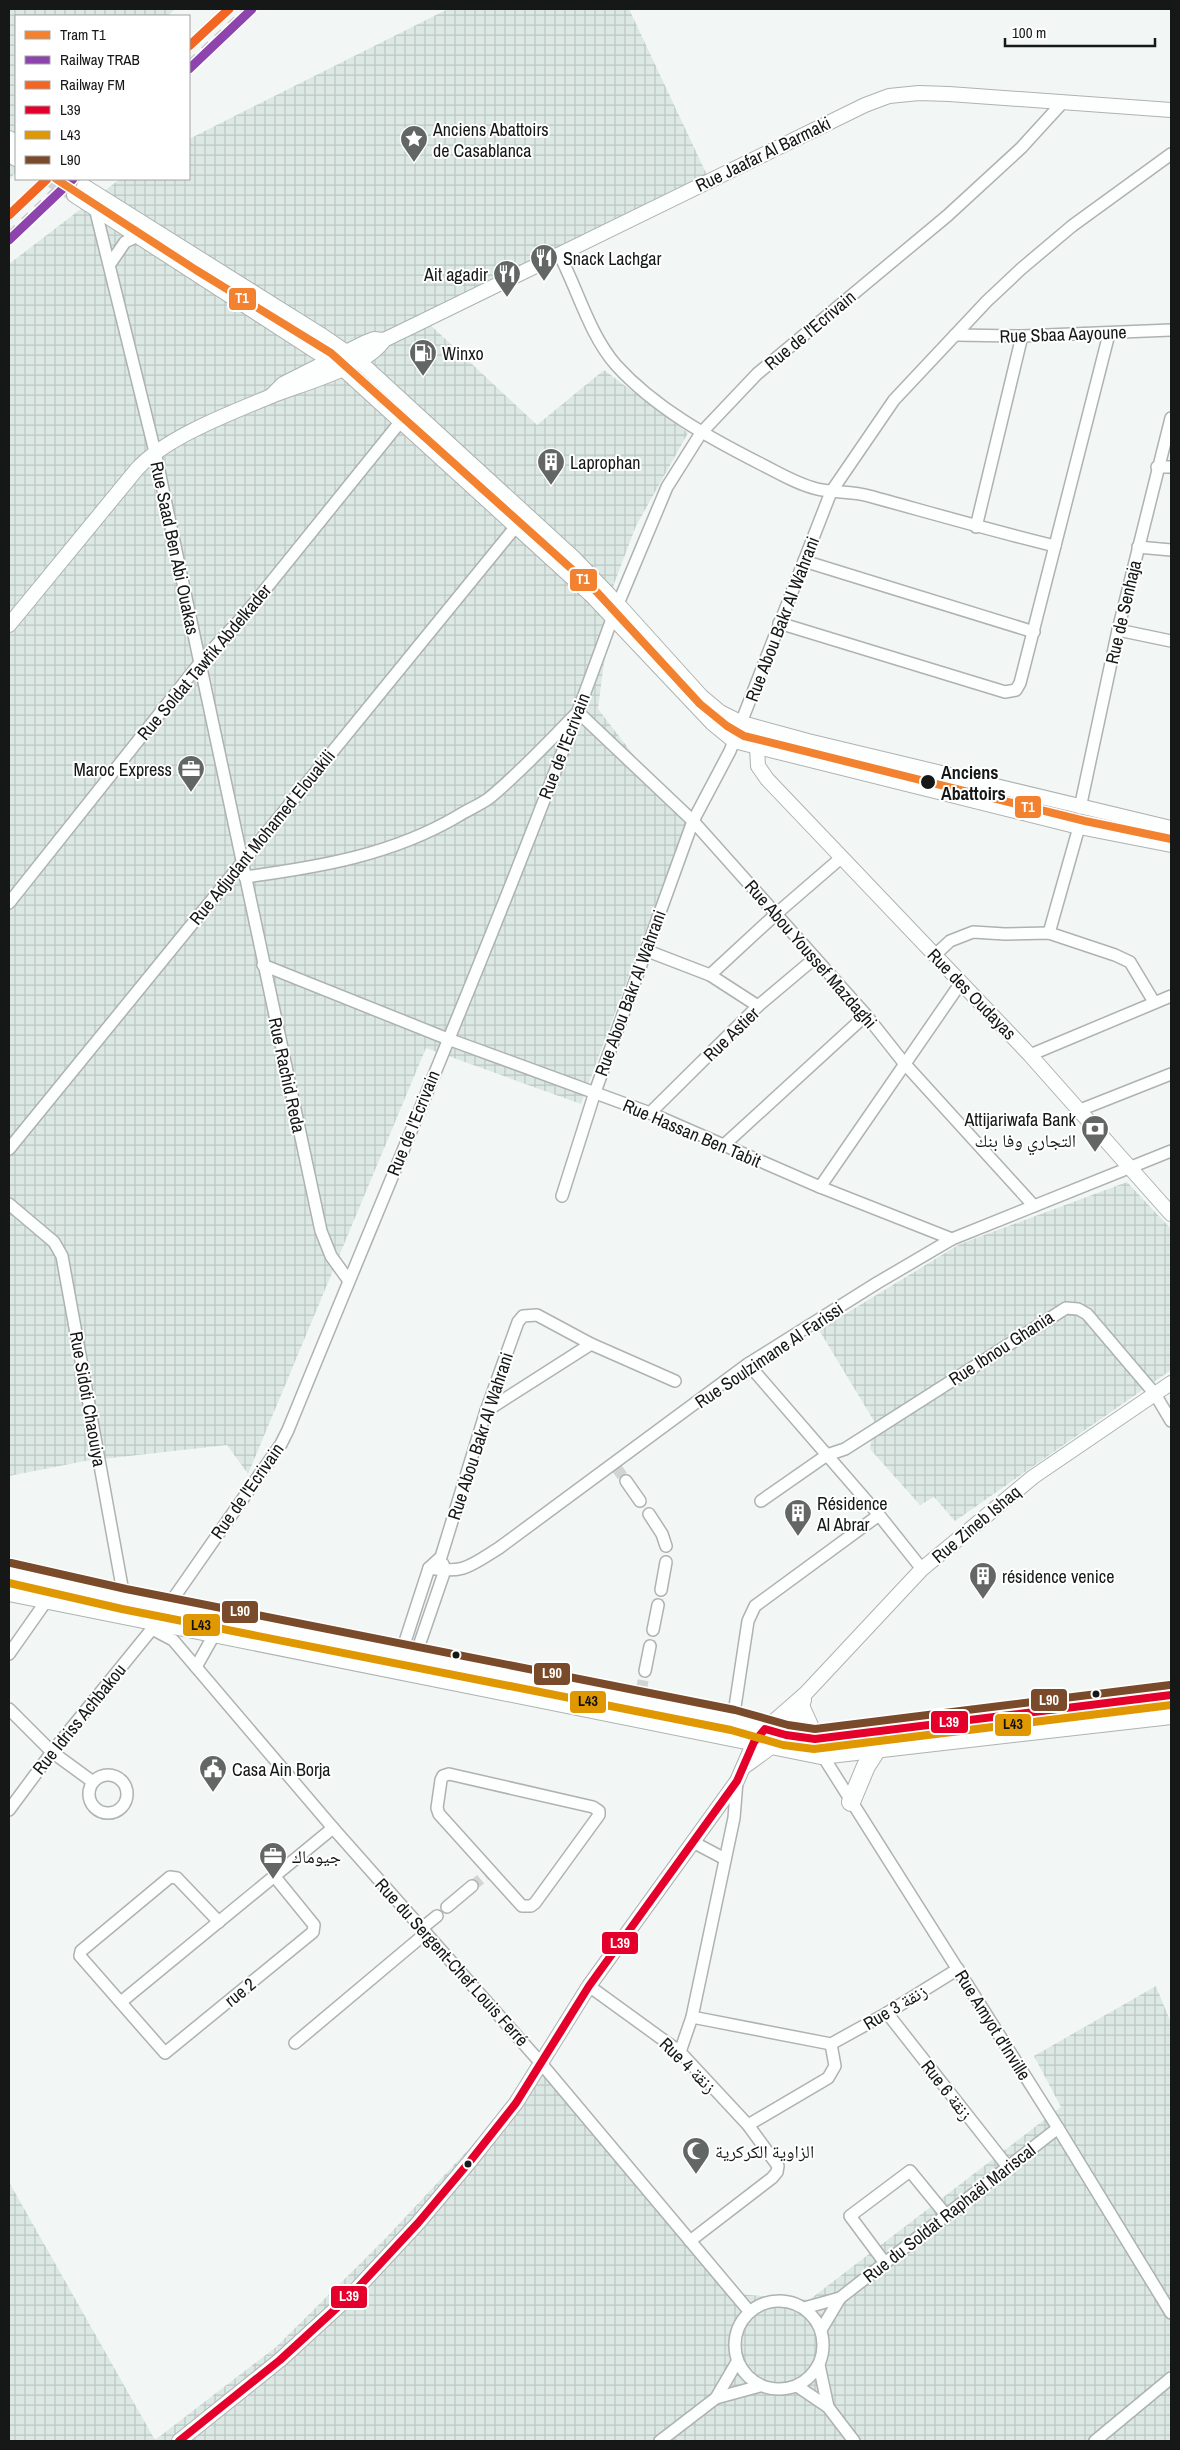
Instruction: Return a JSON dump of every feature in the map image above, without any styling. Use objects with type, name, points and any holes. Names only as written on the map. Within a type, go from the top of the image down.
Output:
[{"type":"main road","points":[[9,1573],[124,1599],[168,1606],[408,1655],[640,1696],[733,1720],[760,1736]]},
{"type":"main road","points":[[9,1592],[129,1616],[154,1625],[214,1635],[403,1673],[818,1747],[877,1749],[1171,1715]]},
{"type":"main road","points":[[818,1747],[1171,1695]]},
{"type":"main road","points":[[804,1700],[818,1747]]},
{"type":"main road","points":[[851,1802],[866,1766],[877,1749]]},
{"type":"street","name":"Rue Jaafar Al Barmaki","points":[[9,625],[137,469],[155,452],[271,396],[310,383],[352,356],[377,348],[384,340],[794,138],[865,105],[889,96],[920,93],[1171,110]]},
{"type":"street","name":"Rue de l'Ecrivain","points":[[154,1625],[281,1444],[448,1039],[578,712],[616,610],[667,487],[701,432],[757,374],[947,216],[1027,142],[1063,102]]},
{"type":"street","name":"Rue Abou Bakr Al Wahrani","points":[[562,1196],[595,1092],[693,821],[742,723],[831,492],[894,400],[955,334],[1021,268],[1072,226],[1171,154]]},
{"type":"street","points":[[1171,828],[1080,808],[742,723],[720,712],[702,697],[616,610],[517,525],[338,365],[95,208],[79,191],[352,356],[574,559],[616,610],[712,723],[734,741],[1078,827],[1171,845]]},
{"type":"street","name":"Rue Saad Ben Abi Ouakas","points":[[95,208],[155,452],[241,862]]},
{"type":"street","points":[[110,264],[126,242],[138,236]]},
{"type":"street","points":[[559,254],[600,342],[616,364],[644,390],[701,432],[793,480],[831,492],[867,496],[976,527],[1055,546]]},
{"type":"street","name":"Rue Sbaa Aayoune","points":[[955,334],[1022,336],[1171,330]]},
{"type":"street","points":[[779,623],[1005,692],[1016,690],[1020,683],[1034,632],[1108,334]]},
{"type":"street","points":[[976,527],[1022,336]]},
{"type":"street","name":"Rue de Senhaja","points":[[1080,808],[1118,630],[1171,418]]},
{"type":"street","name":"Rue Soldat Tawfik Abdelkader","points":[[9,903],[199,664],[247,612],[401,421]]},
{"type":"street","points":[[1158,467],[1171,468]]},
{"type":"street","name":"Rue Adjudant Mohamed Elouakili","points":[[9,1149],[517,525]]},
{"type":"street","points":[[1138,546],[1171,550]]},
{"type":"street","points":[[804,561],[1034,632]]},
{"type":"street","points":[[1118,630],[1171,641]]},
{"type":"street","points":[[245,877],[309,868],[347,860],[392,848],[444,825],[487,799],[523,768],[578,712]]},
{"type":"street","name":"Rue Abou Youssef Mazdaghi","points":[[578,712],[693,821],[866,1016],[904,1063],[1034,1206]]},
{"type":"street","name":"Rue des Oudayas","points":[[763,748],[758,766],[767,779],[935,955],[960,984],[1030,1055],[1171,1214]]},
{"type":"street","points":[[1049,933],[1078,827]]},
{"type":"street","points":[[710,975],[842,857]]},
{"type":"street","name":"Rue Rachid Reda","points":[[241,862],[321,1231],[328,1250],[348,1281]]},
{"type":"street","points":[[935,955],[950,941],[973,932],[1005,934],[1049,933],[1115,954],[1130,962],[1154,1002]]},
{"type":"street","points":[[645,950],[710,975],[758,1006]]},
{"type":"street","name":"Rue Astier","points":[[650,1113],[758,1006],[815,958]]},
{"type":"street","name":"Rue Hassan Ben Tabit","points":[[263,964],[448,1039],[650,1113],[820,1187],[952,1240]]},
{"type":"street","points":[[820,1187],[960,984]]},
{"type":"street","points":[[1030,1055],[1171,996]]},
{"type":"street","points":[[724,1145],[866,1016]]},
{"type":"street","points":[[1080,1110],[1171,1074]]},
{"type":"street","name":"Rue Soulzimane Al Farissi","points":[[429,1568],[458,1571],[469,1567],[499,1548],[615,1465],[748,1364],[877,1283],[952,1240],[1171,1151]]},
{"type":"street","name":"Rue Sidoti Chaouiya","points":[[9,1204],[54,1242],[62,1256],[124,1599],[129,1616]]},
{"type":"street","name":"Rue Ibnou Ghania","points":[[761,1501],[827,1455],[845,1449],[1066,1308],[1078,1309],[1086,1314],[1155,1394],[1171,1421]]},
{"type":"street","name":"Rue Abou Bakr Al Wahrani","points":[[441,1558],[486,1411],[518,1322],[523,1316],[537,1315],[591,1344]]},
{"type":"street","points":[[486,1411],[591,1344],[675,1381]]},
{"type":"street","points":[[748,1364],[879,1515],[922,1569]]},
{"type":"street","name":"Rue Zineb Ishaq","points":[[760,1736],[804,1700],[922,1569],[1033,1477],[1171,1384]]},
{"type":"street","points":[[626,1481],[640,1501]]},
{"type":"street","points":[[649,1514],[662,1534],[666,1546]]},
{"type":"street","points":[[733,1720],[748,1621],[755,1606],[879,1515]]},
{"type":"street","points":[[403,1673],[429,1568],[441,1558],[445,1570],[408,1655]]},
{"type":"street","points":[[661,1590],[666,1562]]},
{"type":"street","points":[[9,1654],[47,1600]]},
{"type":"street","points":[[653,1630],[658,1605]]},
{"type":"street","name":"Rue du Sergent-Chef Louis Ferré","points":[[154,1625],[173,1640],[333,1828],[540,2062],[749,2311]]},
{"type":"street","name":"Rue Idriss Achbakou","points":[[9,1810],[52,1752],[154,1625]]},
{"type":"street","points":[[196,1667],[214,1635]]},
{"type":"street","points":[[645,1671],[650,1646]]},
{"type":"street","name":"Rue Zineb Ishaq","points":[[780,1741],[804,1700]]},
{"type":"street","points":[[9,1709],[52,1752],[93,1782]]},
{"type":"street","points":[[179,2441],[280,2360],[352,2294],[418,2224],[496,2130],[516,2103],[589,1986],[737,1781],[760,1736]]},
{"type":"street","points":[[744,1767],[780,1741]]},
{"type":"street","name":"Rue Amyot d'Inville","points":[[818,1747],[1058,2128],[1171,2313]]},
{"type":"street","points":[[445,1775],[593,1807],[599,1811],[598,1818],[531,1906],[518,1904],[488,1873],[439,1814],[437,1805],[441,1780],[445,1775]]},
{"type":"street","points":[[680,2052],[692,2017],[734,1818],[737,1781]]},
{"type":"street","points":[[219,1922],[178,1878],[170,1876],[80,1953],[121,2002],[219,1922],[333,1828]]},
{"type":"street","points":[[693,1842],[725,1859]]},
{"type":"street","name":"rue 2","points":[[121,2002],[164,2053],[167,2052],[313,1932],[314,1925],[275,1876]]},
{"type":"street","points":[[448,1907],[472,1886]]},
{"type":"street","points":[[295,2043],[424,1931],[436,1916]]},
{"type":"street","name":"Rue 3 زنقة","points":[[830,2044],[887,2014],[958,1969]]},
{"type":"street","name":"Rue 4 زنقة","points":[[589,1986],[680,2052],[748,2125],[778,2166],[777,2172],[772,2178],[690,2241]]},
{"type":"street","name":"Rue 6 زنقة","points":[[887,2014],[1008,2167]]},
{"type":"street","points":[[692,2017],[830,2044],[835,2066],[828,2078],[748,2125]]},
{"type":"street","name":"Rue du Soldat Raphaël Mariscal","points":[[821,2330],[840,2298],[1058,2128]]},
{"type":"street","points":[[885,2263],[850,2216],[910,2171],[946,2214]]},
{"type":"street","name":"Rue du Soldat Raphaël Mariscal","points":[[804,2308],[840,2298]]},
{"type":"street","points":[[716,2398],[760,2386],[785,2389],[797,2386],[813,2374],[823,2354],[821,2330],[814,2318],[804,2308],[796,2304],[776,2300],[758,2306],[749,2311],[738,2326],[734,2344],[738,2362],[746,2376],[760,2386]]},
{"type":"street","points":[[660,2441],[716,2398],[738,2362]]},
{"type":"street","points":[[819,2365],[828,2407]]},
{"type":"street","points":[[1094,2441],[1171,2378]]},
{"type":"street","points":[[797,2386],[828,2407],[854,2441]]},
{"type":"shaded area","points":[[9,9],[175,9],[169,15],[15,15],[15,173],[9,180]]},
{"type":"shaded area","points":[[448,9],[629,9],[707,175],[424,319],[537,425],[604,370],[688,433],[636,526],[614,584],[598,709],[686,823],[581,1104],[426,1048],[248,1474],[227,1445],[85,1461],[9,1476],[9,264],[119,180],[190,180],[190,138]]},
{"type":"shaded area","points":[[1127,1182],[1171,1229],[1171,1370],[955,1521],[934,1497],[920,1505],[870,1449],[874,1421],[819,1330],[960,1244]]},
{"type":"shaded area","points":[[1156,1986],[1171,2023],[1171,2441],[9,2441],[9,2182],[155,2440],[276,2347],[384,2240],[548,2064],[738,2294],[809,2300],[1061,2107],[1034,2056]]},
{"type":"tunnel","points":[[51,180],[74,195]]},
{"type":"tunnel","points":[[74,180],[84,186]]},
{"type":"tunnel","points":[[616,1467],[626,1481]]},
{"type":"tunnel","points":[[641,1691],[645,1671]]},
{"type":"tunnel","points":[[472,1886],[486,1875]]},
{"type":"railway","points":[[190,60],[244,9]]},
{"type":"railway","points":[[9,232],[63,180]]},
{"type":"tram line","name":"T1","points":[[58,180],[196,270],[331,353],[595,590],[700,704],[727,726],[744,736],[1085,821],[1171,839]]},
{"type":"rail line","name":"FM","points":[[190,45],[229,9]]},
{"type":"rail line","name":"TRAB","points":[[190,68],[252,9]]},
{"type":"rail line","name":"FM","points":[[9,215],[46,180]]},
{"type":"rail line","name":"TRAB","points":[[9,240],[72,180]]},
{"type":"transit line","name":"L90","points":[[11,1563],[126,1589],[735,1710],[788,1725],[815,1729],[1170,1685]]},
{"type":"transit line","name":"L43","points":[[9,1583],[122,1609],[731,1730],[783,1745],[814,1749],[1171,1705]]},
{"type":"transit line","name":"L39","points":[[179,2441],[280,2360],[352,2294],[418,2223],[471,2160],[516,2103],[589,1986],[737,1781],[754,1742],[765,1729],[786,1735],[815,1739],[1171,1695]]},
{"type":"place","name":"Anciens Abattoirs de Casablanca","points":[[414,163]]},
{"type":"place","name":"Snack Lachgar","points":[[544,282]]},
{"type":"place","name":"Ait agadir","points":[[507,298]]},
{"type":"place","name":"Winxo","points":[[423,377]]},
{"type":"place","name":"Laprophan","points":[[551,486]]},
{"type":"place","name":"Anciens Abattoirs","points":[[928,782]]},
{"type":"place","name":"Maroc Express","points":[[191,793]]},
{"type":"place","name":"Attijariwafa Bank التجاري وفا بنك","points":[[1095,1153]]},
{"type":"place","name":"Résidence Al Abrar","points":[[798,1537]]},
{"type":"place","name":"résidence venice","points":[[983,1600]]},
{"type":"place","name":"Casa Ain Borja","points":[[213,1793]]},
{"type":"place","name":"جيوماك","points":[[273,1880]]},
{"type":"place","name":"الزاوية الكركرية","points":[[696,2175]]}]
